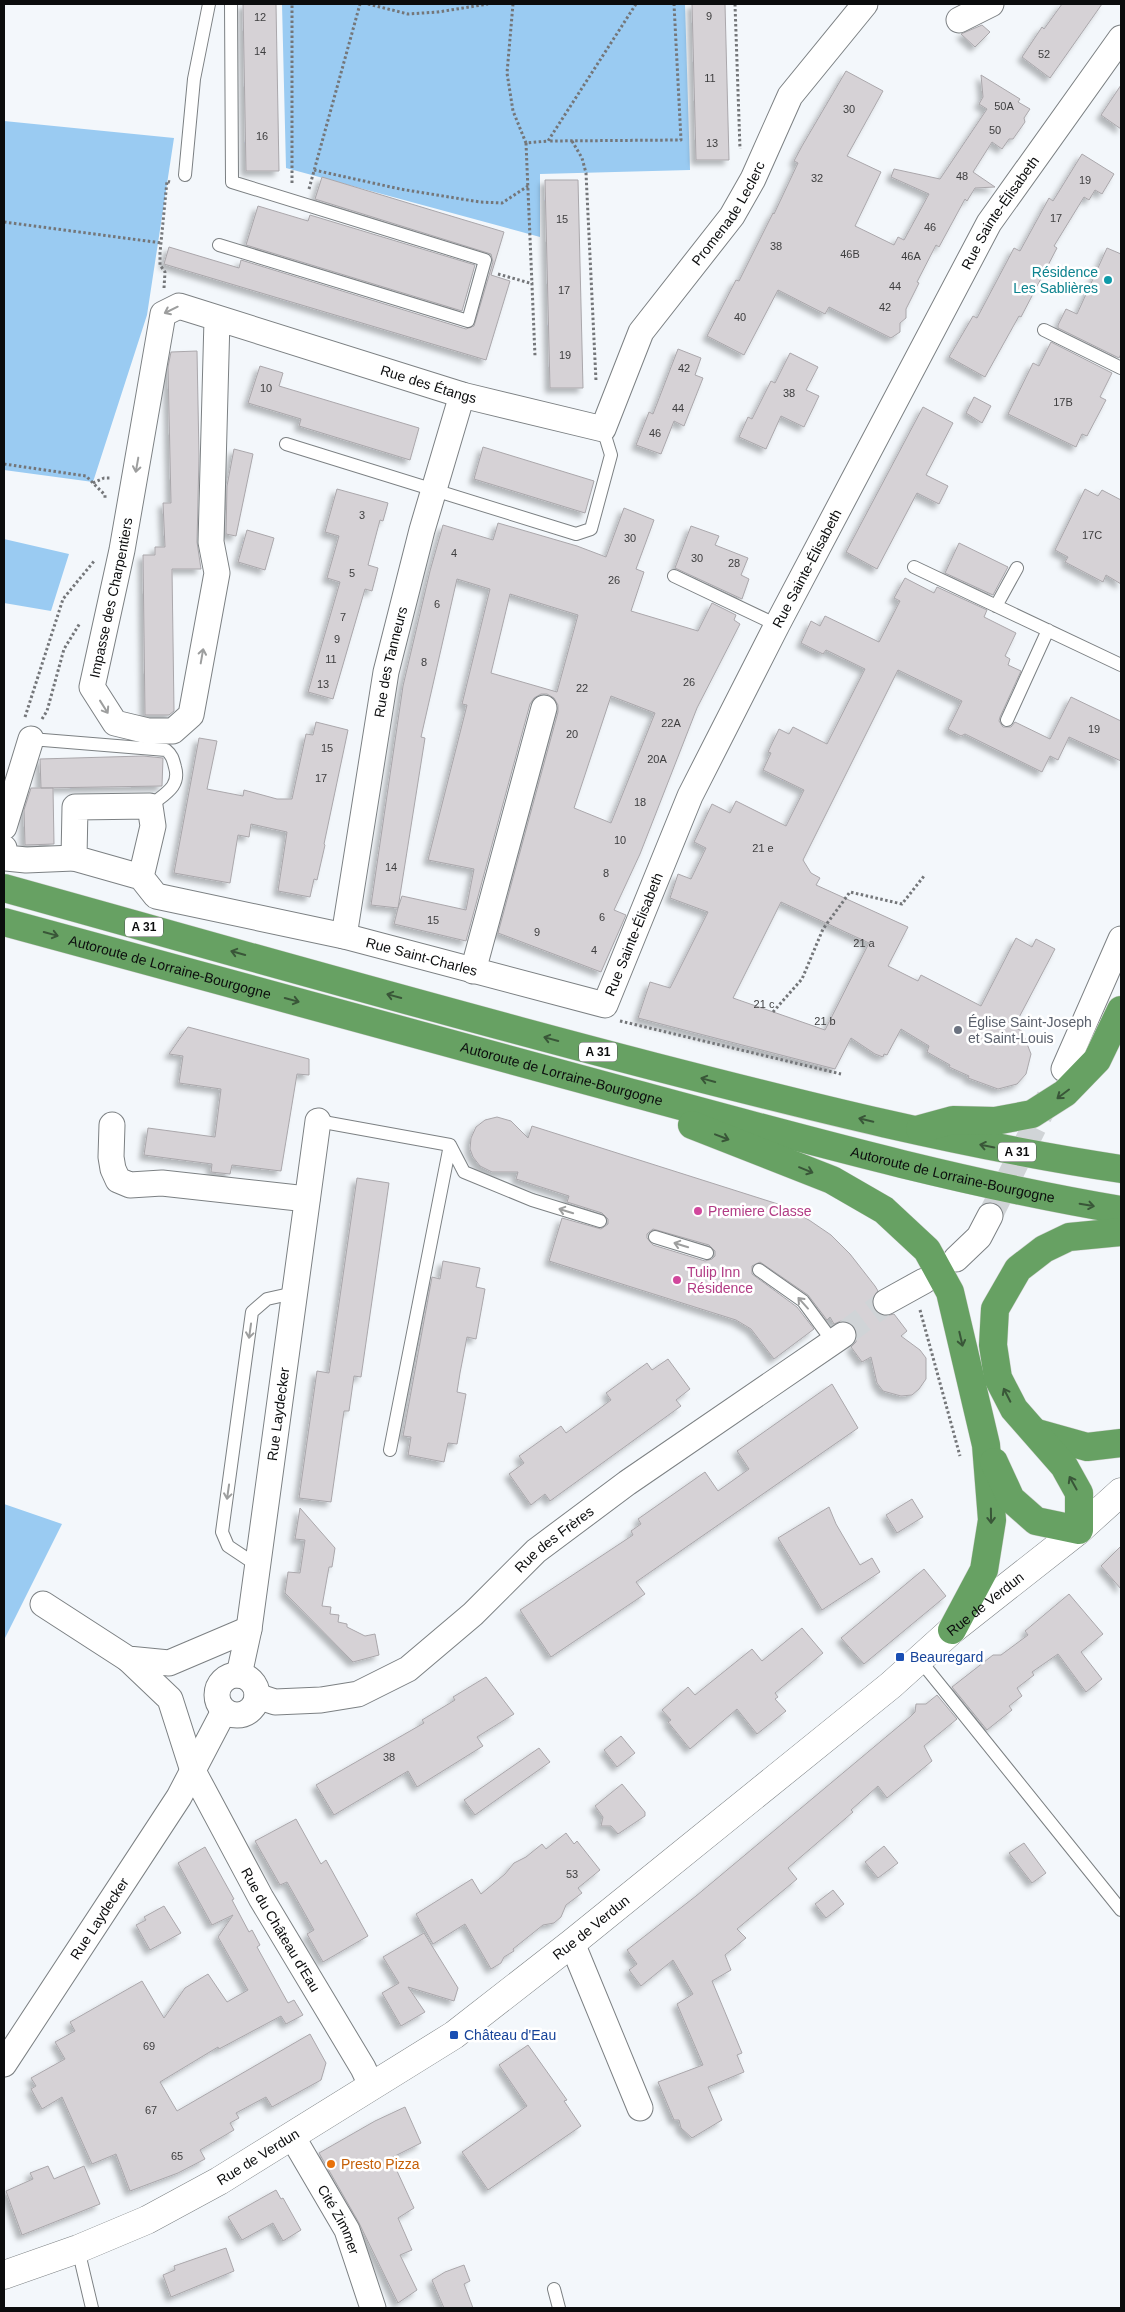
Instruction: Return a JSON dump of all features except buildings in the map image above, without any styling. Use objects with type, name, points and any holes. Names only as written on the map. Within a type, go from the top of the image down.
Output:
[{"type":"highway","name":"A 31","points":[[4,888],[558,1041],[806,1106],[914,1131],[1058,1160],[1121,1169]]},
{"type":"highway","name":"Autoroute de Lorraine-Bourgogne","points":[[4,922],[562,1074],[925,1170],[1071,1202],[1121,1210]]},
{"type":"highway","points":[[914,1131],[953,1120],[995,1121],[1032,1114],[1066,1093],[1097,1060],[1121,1010]]},
{"type":"highway","points":[[562,1074],[832,1180],[884,1210],[927,1250],[950,1292],[986,1445],[992,1520],[984,1570],[952,1630]]},
{"type":"highway","points":[[986,1445],[1011,1499],[1036,1521],[1079,1530],[1079,1493],[1064,1466],[1014,1409],[998,1378],[993,1345],[996,1309],[1018,1269],[1044,1250],[1069,1236],[1121,1232]]},
{"type":"highway","points":[[1037,1433],[1087,1447],[1121,1443]]},
{"type":"main road","name":"Rue de Verdun","points":[[4,2275],[78,2249],[155,2215],[219,2181],[454,2035],[572,1943],[891,1684],[952,1630],[1079,1530],[1121,1492]]},
{"type":"street","name":"Promenade Leclerc","points":[[603,429],[641,332],[732,216],[754,179],[790,96],[864,4]]},
{"type":"street","points":[[959,20],[990,4]]},
{"type":"street","name":"Rue Sainte-Élisabeth","points":[[473,971],[605,1005],[690,796],[777,625],[989,223],[1121,38]]},
{"type":"street","points":[[163,314],[179,306],[217,319]]},
{"type":"street","name":"Impasse des Charpentiers","points":[[163,314],[122,550],[92,687],[115,723],[148,731],[174,731],[191,715],[217,572],[211,542],[217,319]]},
{"type":"street","name":"Rue des Étangs","points":[[217,319],[462,395],[603,429]]},
{"type":"street","name":"Rue des Tanneurs","points":[[344,936],[386,672],[434,490],[462,395]]},
{"type":"street","name":"Rue Saint-Charles","points":[[141,877],[156,896],[344,936],[473,971],[544,708]]},
{"type":"street","points":[[4,827],[31,739]]},
{"type":"street","points":[[4,848],[6,858],[26,860],[74,858],[141,877],[153,826],[150,806],[74,807],[74,858]]},
{"type":"street","points":[[1064,1068],[1121,939]]},
{"type":"street","name":"Rue Laydecker","points":[[239,1675],[249,1629],[258,1566],[318,1121]]},
{"type":"street","points":[[112,1125],[113,1169],[118,1180],[130,1185],[162,1183],[307,1199]]},
{"type":"street","points":[[956,1260],[979,1237],[990,1216]]},
{"type":"street","points":[[886,1302],[917,1285]]},
{"type":"street","name":"Rue des Frères","points":[[257,1696],[275,1702],[321,1700],[358,1694],[408,1669],[473,1614],[536,1551],[627,1483],[838,1339]]},
{"type":"street","points":[[43,1604],[128,1659],[170,1699],[194,1771]]},
{"type":"street","points":[[128,1659],[169,1663],[249,1629]]},
{"type":"street","points":[[239,1675],[254,1684],[257,1696],[252,1707],[242,1714],[236,1715],[224,1711],[217,1700],[218,1688],[226,1678],[239,1675]]},
{"type":"street","name":"Rue Laydecker","points":[[4,2064],[194,1771],[224,1711]]},
{"type":"street","name":"Rue du Château d'Eau","points":[[194,1771],[261,1898],[363,2068],[371,2085]]},
{"type":"street","points":[[572,1943],[640,2108]]},
{"type":"street","name":"Cité Zimmer","points":[[292,2136],[347,2230],[373,2308]]},
{"type":"lane","points":[[180,179],[194,79],[208,4]]},
{"type":"lane","points":[[219,245],[468,321],[485,260],[232,182],[231,4]]},
{"type":"lane","points":[[1044,330],[1121,368]]},
{"type":"lane","points":[[286,444],[576,534],[591,529],[611,456],[603,429]]},
{"type":"lane","points":[[914,567],[1121,665]]},
{"type":"lane","points":[[996,606],[1017,568]]},
{"type":"lane","points":[[674,576],[777,625]]},
{"type":"lane","points":[[1007,720],[1048,630]]},
{"type":"lane","points":[[31,739],[166,750],[172,756],[178,776],[176,784],[150,806]]},
{"type":"lane","points":[[318,1121],[450,1145]]},
{"type":"lane","points":[[450,1145],[464,1172],[532,1200],[600,1221]]},
{"type":"lane","points":[[390,1450],[450,1145]]},
{"type":"lane","points":[[654,1237],[707,1253]]},
{"type":"lane","points":[[759,1270],[803,1301],[838,1339]]},
{"type":"lane","points":[[258,1566],[228,1546],[222,1532],[223,1523],[252,1312],[267,1299],[294,1293]]},
{"type":"lane","points":[[919,1659],[1121,1910]]},
{"type":"lane","points":[[78,2249],[92,2308]]},
{"type":"lane","points":[[554,2290],[559,2308]]},
{"type":"path","points":[[292,4],[298,202]]},
{"type":"path","points":[[298,202],[314,170],[360,4]]},
{"type":"path","points":[[368,4],[408,14],[438,12],[488,4]]},
{"type":"path","points":[[513,4],[507,73],[513,111],[526,143],[535,356]]},
{"type":"path","points":[[548,141],[636,4]]},
{"type":"path","points":[[526,143],[548,141],[681,140],[674,4]]},
{"type":"path","points":[[735,4],[740,167],[754,179]]},
{"type":"path","points":[[571,141],[582,158],[586,173],[596,385]]},
{"type":"path","points":[[314,170],[400,189],[480,202],[502,203],[528,186]]},
{"type":"path","points":[[163,314],[164,272],[160,265],[167,181],[180,179]]},
{"type":"path","points":[[4,222],[162,243]]},
{"type":"path","points":[[482,269],[533,284]]},
{"type":"path","points":[[4,464],[86,476],[105,495],[105,502]]},
{"type":"path","points":[[31,739],[25,716],[63,600],[91,567],[98,554]]},
{"type":"path","points":[[31,739],[46,711],[64,649],[83,620]]},
{"type":"path","points":[[774,1012],[802,979],[824,929],[850,892],[902,904],[924,876]]},
{"type":"path","points":[[605,1005],[617,1020],[841,1074]]},
{"type":"path","points":[[917,1285],[920,1309],[962,1464]]},
{"type":"shaded area","points":[[282,4],[685,4],[690,170],[540,174],[540,237],[286,168]]},
{"type":"shaded area","points":[[4,121],[174,138],[147,315],[93,482],[4,470]]},
{"type":"shaded area","points":[[4,539],[69,554],[51,611],[4,603]]},
{"type":"shaded area","points":[[4,1504],[62,1524],[4,1640]]},
{"type":"tunnel","points":[[990,1216],[1049,1097]]},
{"type":"tunnel","points":[[843,1335],[886,1302]]},
{"type":"place","name":"Résidence Les Sablières","points":[[1108,280]]},
{"type":"place","name":"Église Saint-Joseph et Saint-Louis","points":[[958,1030]]},
{"type":"place","name":"Premiere Classe","points":[[698,1211]]},
{"type":"place","name":"Tulip Inn Résidence","points":[[677,1280]]},
{"type":"place","name":"Beauregard","points":[[900,1657]]},
{"type":"place","name":"Château d'Eau","points":[[454,2035]]},
{"type":"place","name":"Presto Pizza","points":[[331,2164]]}]
